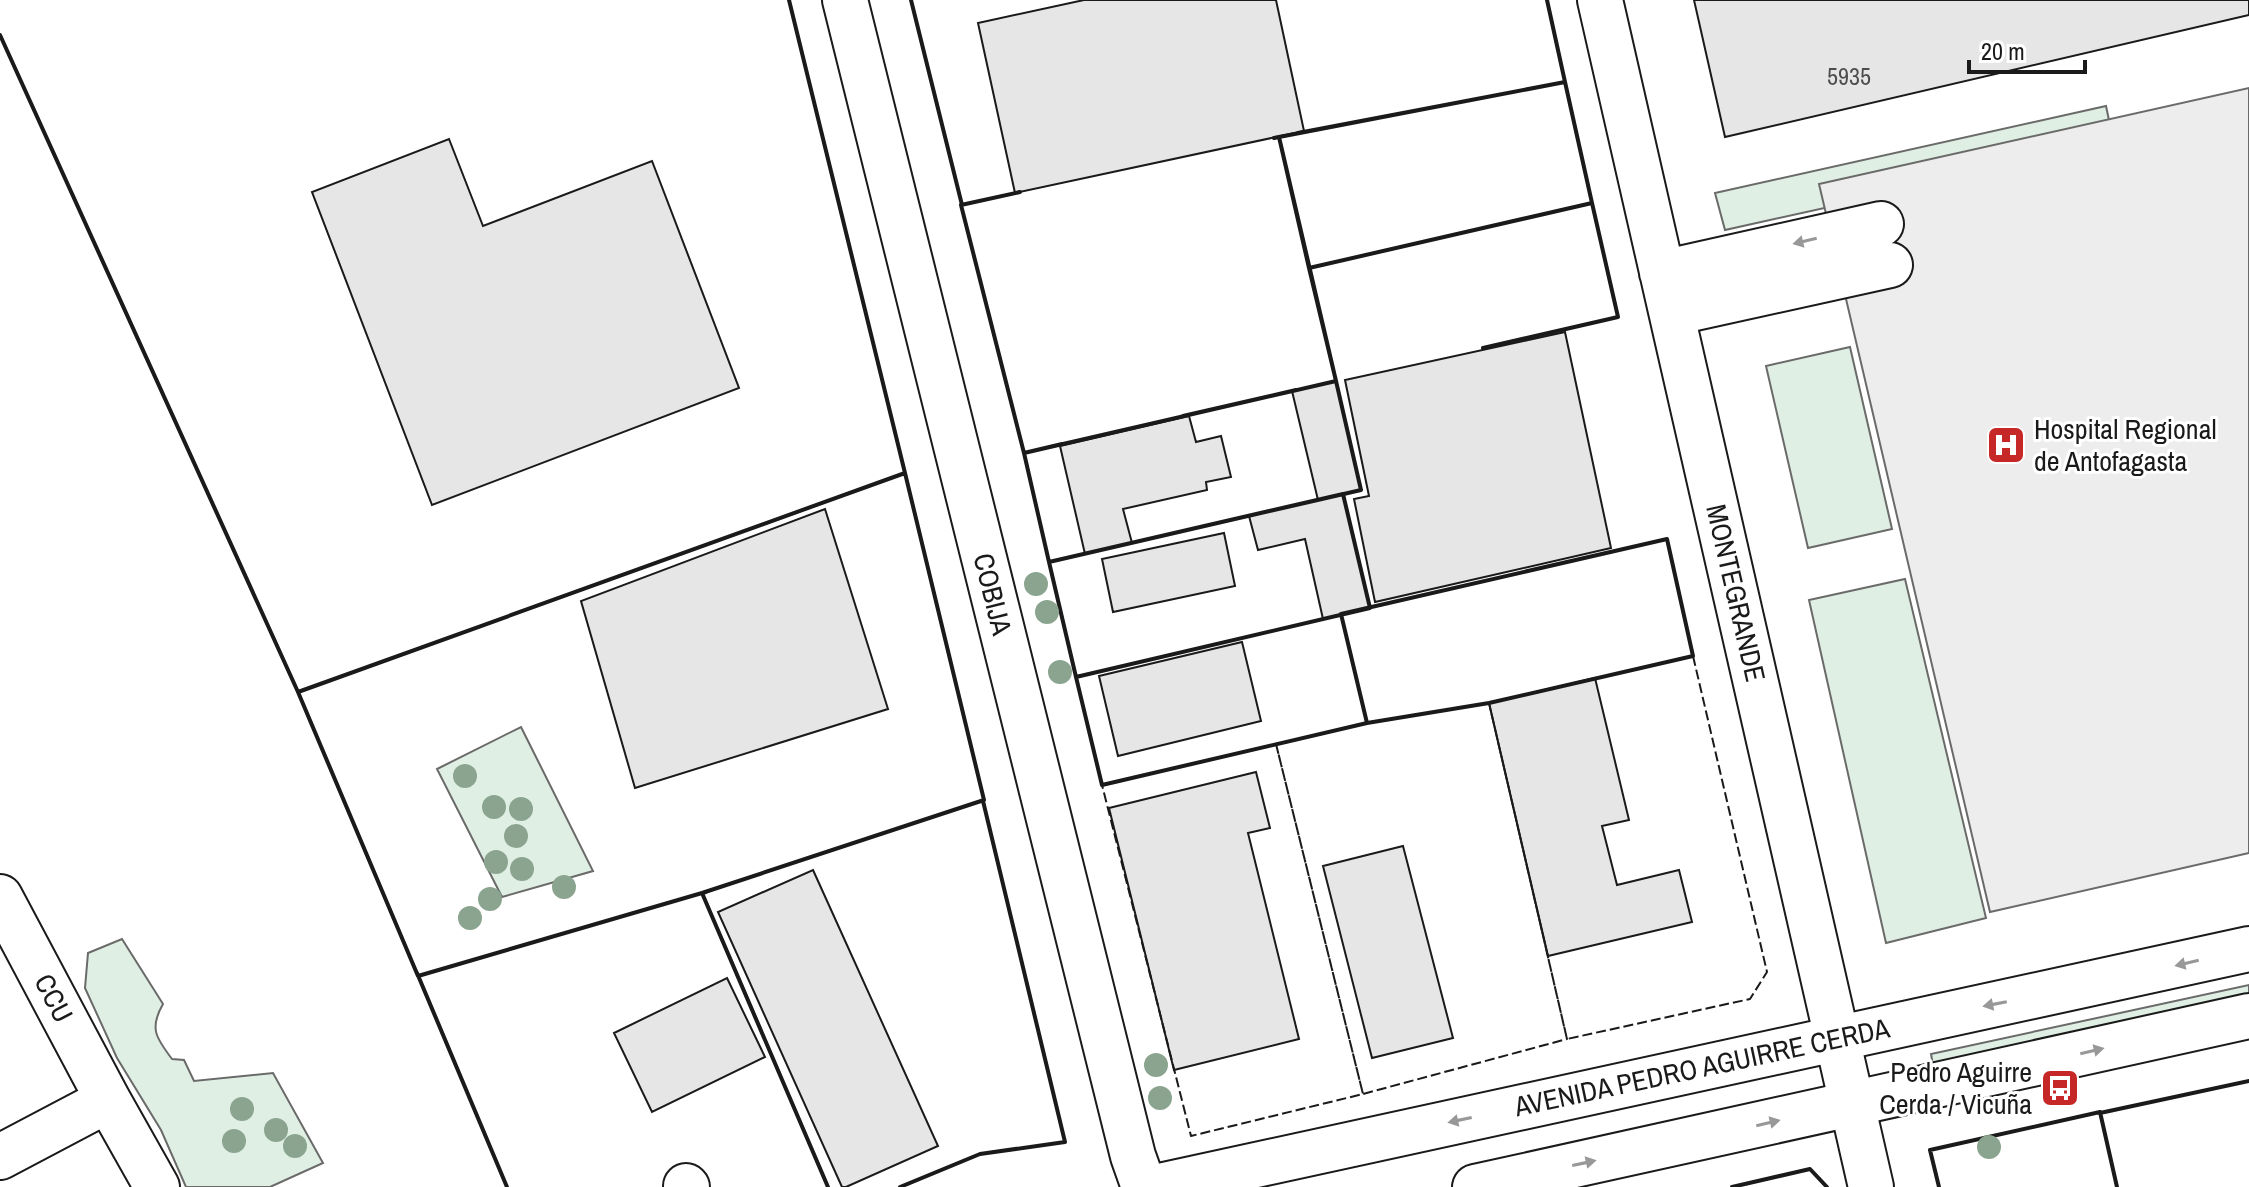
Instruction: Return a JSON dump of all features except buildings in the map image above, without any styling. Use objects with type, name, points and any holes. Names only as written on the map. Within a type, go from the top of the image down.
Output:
[{"type":"street","name":"COBIJA","points":[[845,0],[1129,1141],[1144,1187]]},
{"type":"street","name":"MONTEGRANDE","points":[[1600,0],[1871,1187]]},
{"type":"street","points":[[1667,293],[1881,224]]},
{"type":"street","points":[[1667,293],[1890,265]]},
{"type":"street","name":"CCU","points":[[0,897],[157,1187]]},
{"type":"street","name":"AVENIDA PEDRO AGUIRRE CERDA","points":[[1155,1187],[2249,949]]},
{"type":"street","points":[[1475,1187],[2249,1016]]},
{"type":"street","points":[[0,1157],[108,1100]]},
{"type":"green space","points":[[2106,106],[2114,144],[1725,230],[1715,193]]},
{"type":"green space","points":[[1850,347],[1892,529],[1808,548],[1766,366]]},
{"type":"green space","points":[[1905,579],[1986,918],[1886,943],[1809,600]]},
{"type":"green space","points":[[521,727],[593,871],[502,897],[437,769]]},
{"type":"green space","points":[[122,939],[163,1004],[156,1020],[156,1033],[172,1059],[184,1060],[194,1081],[273,1073],[323,1163],[270,1187],[186,1187],[161,1130],[117,1058],[85,988],[88,953]]},
{"type":"green space","points":[[2249,985],[2249,1005],[1934,1071],[1931,1054]]},
{"type":"shaded area","points":[[2249,88],[2249,853],[1990,912],[1819,184]]},
{"type":"fence","points":[[1693,656],[1767,972],[1750,999],[1567,1039],[1489,703],[1693,656]]},
{"type":"fence","points":[[1489,703],[1567,1039],[1363,1094],[1276,744],[1367,723],[1489,703]]},
{"type":"fence","points":[[1276,744],[1363,1094],[1191,1136],[1102,785],[1276,744]]},
{"type":"wall","points":[[789,0],[903,474]]},
{"type":"wall","points":[[911,0],[962,205]]},
{"type":"wall","points":[[1298,133],[1565,82],[1547,0]]},
{"type":"wall","points":[[0,35],[298,692],[301,691]]},
{"type":"wall","points":[[1565,82],[1592,203],[1309,268],[1279,137],[1565,82]]},
{"type":"wall","points":[[1274,138],[1279,137],[1336,381]]},
{"type":"wall","points":[[1020,192],[961,205],[1024,453],[1062,444]]},
{"type":"wall","points":[[1336,381],[1309,268],[1592,203],[1618,317],[1483,348]]},
{"type":"wall","points":[[1336,381],[1361,490],[1049,562],[1024,453],[1336,381]]},
{"type":"wall","points":[[1183,416],[1296,390]]},
{"type":"wall","points":[[905,473],[984,800],[702,893],[418,976],[298,692],[905,473]]},
{"type":"wall","points":[[1343,494],[1370,608],[1076,677],[1049,562],[1343,494]]},
{"type":"wall","points":[[1667,539],[1693,656],[1489,703],[1367,723],[1341,614],[1667,539]]},
{"type":"wall","points":[[1080,676],[1076,677],[1102,785],[1367,723]]},
{"type":"wall","points":[[900,1187],[980,1154],[1065,1142],[983,801]]},
{"type":"wall","points":[[706,892],[702,893],[828,1187]]},
{"type":"wall","points":[[417,973],[507,1187]]},
{"type":"wall","points":[[2100,1113],[2249,1081]]},
{"type":"wall","points":[[1939,1187],[1930,1150],[2100,1112],[2117,1187]]},
{"type":"wall","points":[[1732,1187],[1810,1169],[1827,1187]]},
{"type":"place","name":"Hospital Regional de Antofagasta","points":[[2006,445]]},
{"type":"place","name":"Pedro Aguirre Cerda / Vicuña","points":[[2060,1088]]}]
